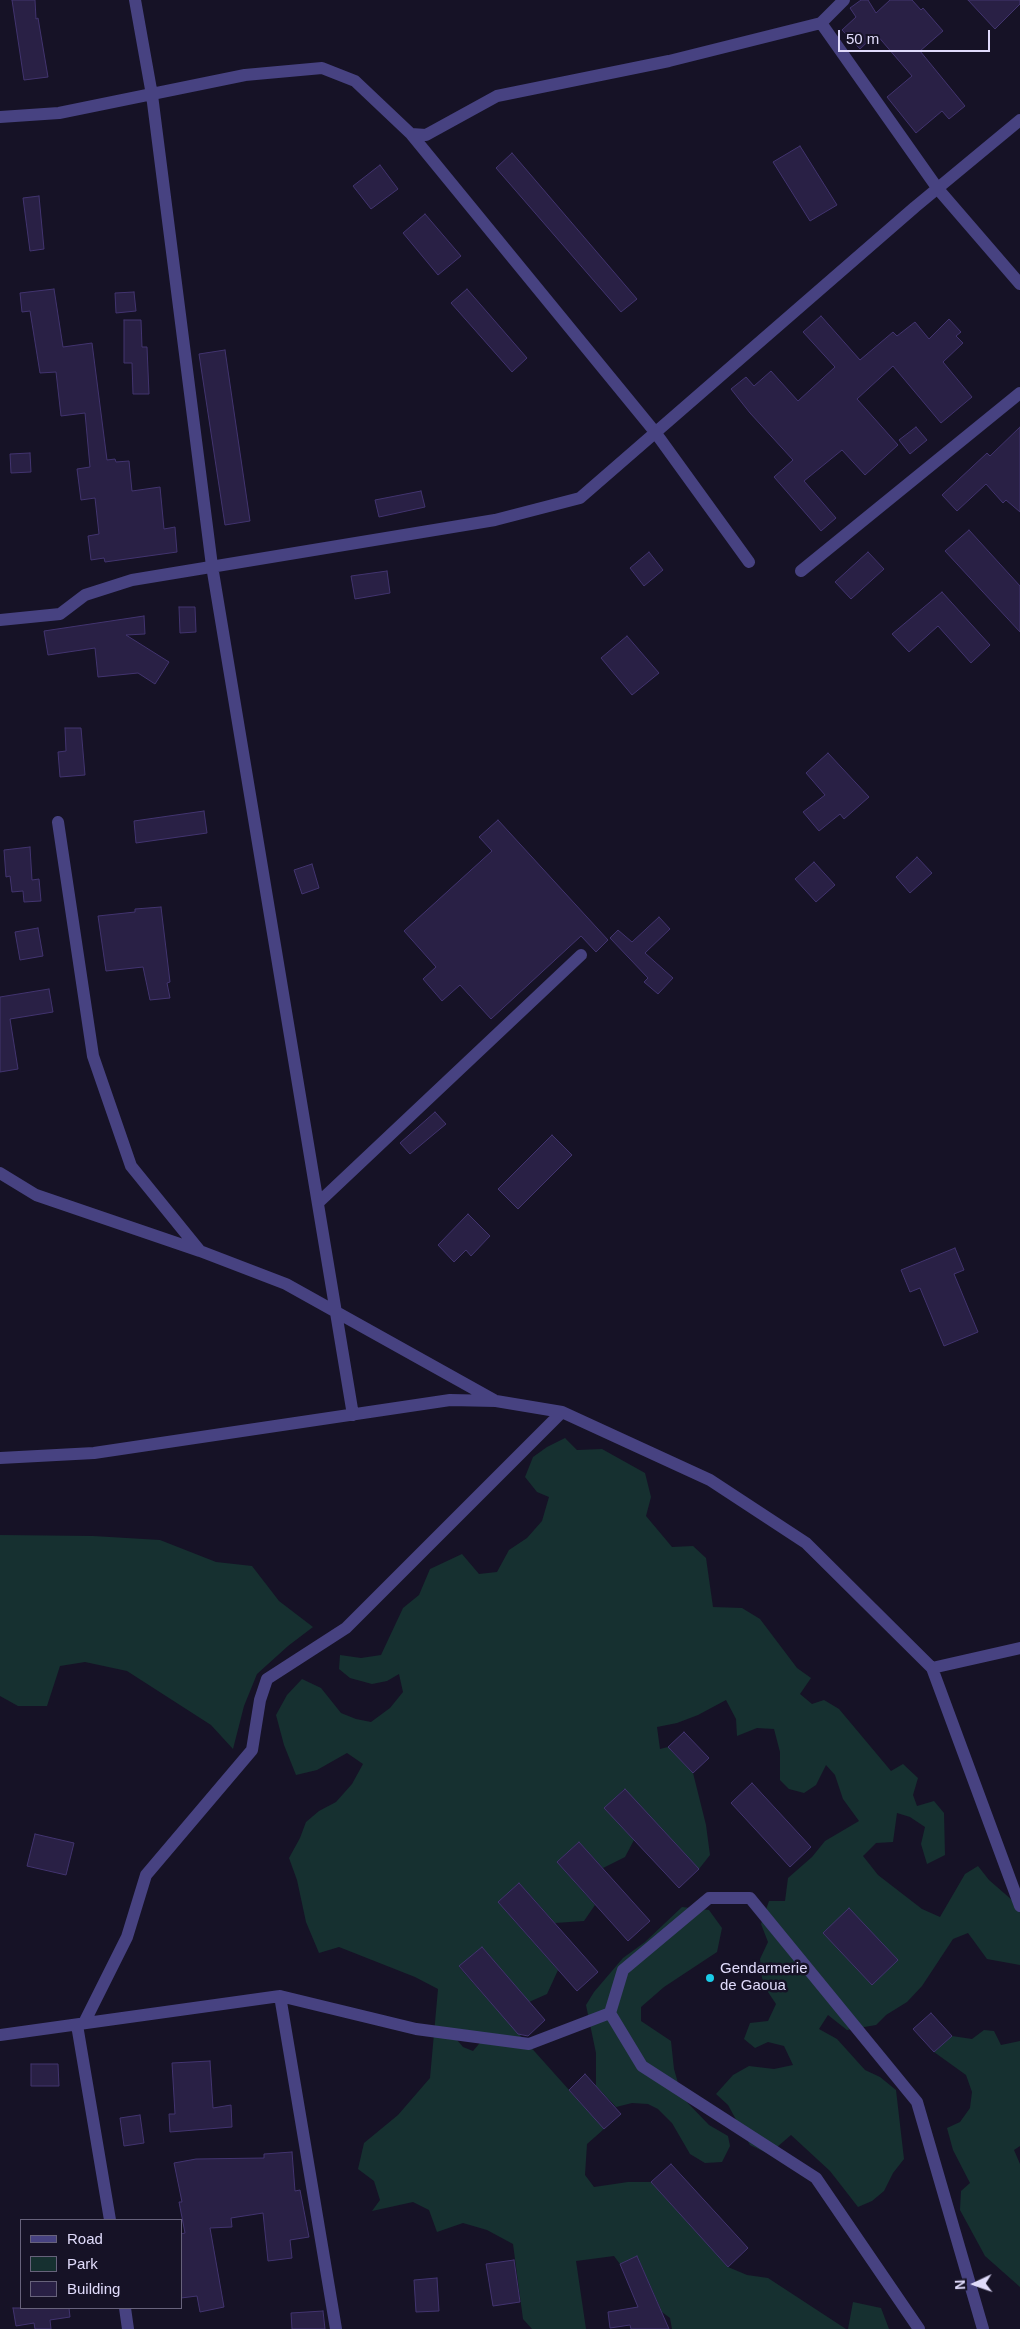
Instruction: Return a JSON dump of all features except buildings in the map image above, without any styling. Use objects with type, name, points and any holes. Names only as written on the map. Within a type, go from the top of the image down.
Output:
[{"type":"street","points":[[135,0],[152,95],[212,566],[319,1202],[352,1415]]},
{"type":"street","points":[[411,134],[426,135],[497,96],[669,61],[821,24],[844,0]]},
{"type":"street","points":[[821,24],[938,189],[1020,284]]},
{"type":"street","points":[[0,117],[59,113],[245,75],[322,68],[355,81],[411,134],[655,432],[749,562]]},
{"type":"street","points":[[0,620],[60,614],[85,595],[132,580],[495,520],[580,498],[1020,120]]},
{"type":"street","points":[[801,571],[1020,392]]},
{"type":"street","points":[[58,822],[93,1056],[131,1166],[200,1251]]},
{"type":"street","points":[[319,1202],[581,955]]},
{"type":"street","points":[[0,1173],[36,1194],[200,1251],[286,1284],[496,1401]]},
{"type":"street","points":[[0,1458],[94,1452],[450,1400],[496,1401],[562,1412],[710,1480],[806,1543],[932,1668],[1020,1906]]},
{"type":"street","points":[[110,2219],[81,2024],[127,1936],[146,1875],[252,1750],[260,1700],[267,1680],[346,1628],[562,1412]]},
{"type":"street","points":[[932,1668],[1020,1648]]},
{"type":"street","points":[[919,2329],[816,2178],[642,2066],[610,2013],[623,1970],[709,1898],[750,1898],[917,2102],[983,2329]]},
{"type":"street","points":[[280,1996],[336,2329]]},
{"type":"street","points":[[0,2035],[280,1996],[416,2030],[529,2044],[610,2013]]},
{"type":"street","points":[[125,2309],[128,2329]]},
{"type":"green space","points":[[565,1438],[577,1450],[602,1449],[645,1473],[651,1497],[646,1516],[672,1547],[693,1546],[706,1558],[713,1607],[742,1608],[760,1619],[797,1668],[811,1678],[800,1694],[812,1704],[824,1700],[839,1709],[891,1771],[903,1764],[918,1778],[913,1795],[917,1806],[934,1801],[944,1813],[945,1855],[927,1864],[921,1844],[925,1827],[910,1817],[897,1813],[893,1842],[876,1843],[863,1856],[878,1875],[922,1909],[940,1917],[965,1874],[978,1866],[989,1880],[1020,1907],[1020,1965],[987,1959],[968,1933],[953,1939],[922,1986],[907,2002],[886,2015],[876,2025],[847,2030],[828,2015],[819,2029],[837,2039],[865,2070],[880,2077],[896,2090],[904,2159],[893,2173],[884,2191],[872,2201],[858,2207],[830,2171],[791,2135],[769,2154],[750,2145],[728,2105],[716,2094],[733,2075],[749,2066],[774,2069],[793,2065],[784,2046],[768,2042],[755,2048],[744,2039],[750,2023],[768,2021],[776,2004],[762,1978],[760,1959],[768,1942],[761,1924],[769,1901],[785,1901],[788,1878],[812,1857],[825,1841],[859,1821],[843,1799],[835,1775],[826,1765],[816,1785],[804,1793],[789,1789],[780,1780],[780,1752],[774,1729],[757,1728],[737,1736],[736,1719],[726,1700],[698,1715],[677,1723],[657,1727],[660,1749],[668,1747],[693,1773],[706,1825],[710,1855],[699,1869],[624,1789],[605,1808],[634,1840],[625,1857],[603,1868],[579,1842],[557,1862],[595,1905],[584,1921],[555,1923],[519,1883],[498,1902],[558,1970],[547,1994],[529,2002],[482,1947],[459,1967],[604,2129],[587,2144],[585,2175],[594,2187],[628,2182],[651,2182],[728,2267],[747,2275],[768,2278],[846,2329],[672,2329],[670,2318],[662,2312],[637,2256],[620,2264],[614,2256],[576,2261],[586,2329],[532,2329],[523,2319],[513,2244],[487,2230],[463,2223],[437,2232],[429,2210],[413,2202],[372,2211],[380,2200],[374,2181],[358,2169],[364,2143],[398,2115],[430,2078],[438,1989],[415,1977],[339,1947],[319,1953],[306,1922],[297,1880],[289,1858],[306,1822],[319,1811],[336,1802],[352,1784],[363,1764],[347,1753],[317,1770],[296,1775],[284,1745],[276,1715],[287,1695],[302,1679],[321,1688],[341,1713],[356,1719],[371,1722],[390,1708],[403,1692],[399,1674],[387,1681],[372,1684],[350,1678],[339,1669],[340,1655],[361,1658],[381,1655],[403,1608],[419,1595],[430,1569],[462,1554],[479,1574],[497,1572],[509,1550],[527,1538],[542,1521],[549,1497],[537,1492],[525,1477],[533,1457]],"holes":[[[452,2034],[484,2038],[473,2051],[463,2047]]]},
{"type":"green space","points":[[0,1535],[93,1536],[160,1540],[216,1562],[252,1566],[279,1601],[313,1627],[288,1646],[257,1674],[244,1706],[233,1749],[211,1725],[127,1671],[85,1662],[60,1666],[47,1706],[18,1706],[0,1696]]},
{"type":"green space","points":[[682,1907],[709,1910],[722,1928],[717,1952],[664,1987],[641,2007],[641,2021],[671,2041],[674,2069],[682,2097],[709,2125],[728,2136],[730,2146],[722,2162],[705,2163],[690,2154],[672,2123],[658,2109],[648,2104],[632,2103],[616,2107],[596,2086],[596,2053],[586,2005],[594,1992],[623,1958],[645,1942]]},
{"type":"green space","points":[[984,2030],[994,2031],[1001,2045],[1020,2041],[1020,2146],[1014,2150],[1020,2164],[1020,2287],[985,2256],[960,2210],[961,2191],[970,2183],[953,2150],[947,2128],[960,2122],[970,2108],[972,2092],[966,2075],[934,2052],[952,2036],[972,2039]]},
{"type":"green space","points":[[853,2302],[881,2308],[889,2329],[848,2329]]},
{"type":"place","name":"Gendarmerie de Gaoua","points":[[710,1978]]}]
